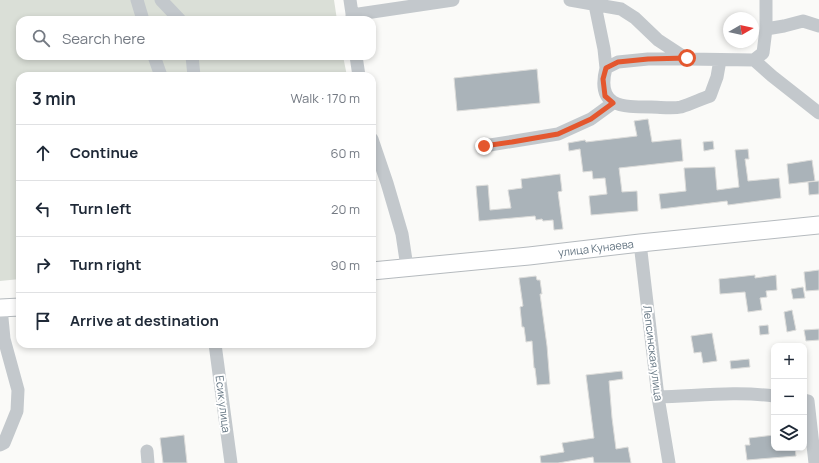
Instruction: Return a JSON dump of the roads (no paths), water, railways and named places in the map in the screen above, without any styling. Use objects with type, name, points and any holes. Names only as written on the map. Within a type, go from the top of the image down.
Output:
[{"type":"main road","name":"улица Кунаева","points":[[376,271],[819,225]]},
{"type":"main road","points":[[1,308],[16,307]]},
{"type":"street","points":[[137,0],[142,16]]},
{"type":"street","points":[[161,0],[176,16]]},
{"type":"street","points":[[350,0],[352,16]]},
{"type":"street","points":[[363,16],[453,0]]},
{"type":"street","points":[[606,68],[618,62],[648,59],[687,58],[754,60],[763,53],[766,29],[766,0]]},
{"type":"street","points":[[575,1],[621,9],[635,18],[658,40],[687,58]]},
{"type":"street","points":[[595,5],[604,49],[606,68],[603,79],[605,96],[613,103],[631,107],[681,107],[710,96],[717,77],[720,60]]},
{"type":"street","points":[[766,29],[803,21],[819,26]]},
{"type":"street","points":[[155,60],[159,72]]},
{"type":"street","points":[[192,60],[194,72]]},
{"type":"street","points":[[357,60],[358,72]]},
{"type":"street","points":[[754,60],[819,113]]},
{"type":"street","points":[[484,146],[558,134],[591,119],[613,103]]},
{"type":"street","points":[[376,150],[402,234],[407,267]]},
{"type":"street","name":"Лепсинская улица","points":[[640,243],[658,397],[669,463]]},
{"type":"street","points":[[0,445],[4,443],[17,411],[18,390],[2,339],[1,308]]},
{"type":"street","name":"Есик улица","points":[[216,348],[231,463]]},
{"type":"street","points":[[658,397],[705,394],[762,394],[771,396]]},
{"type":"street","points":[[807,400],[815,463]]}]
